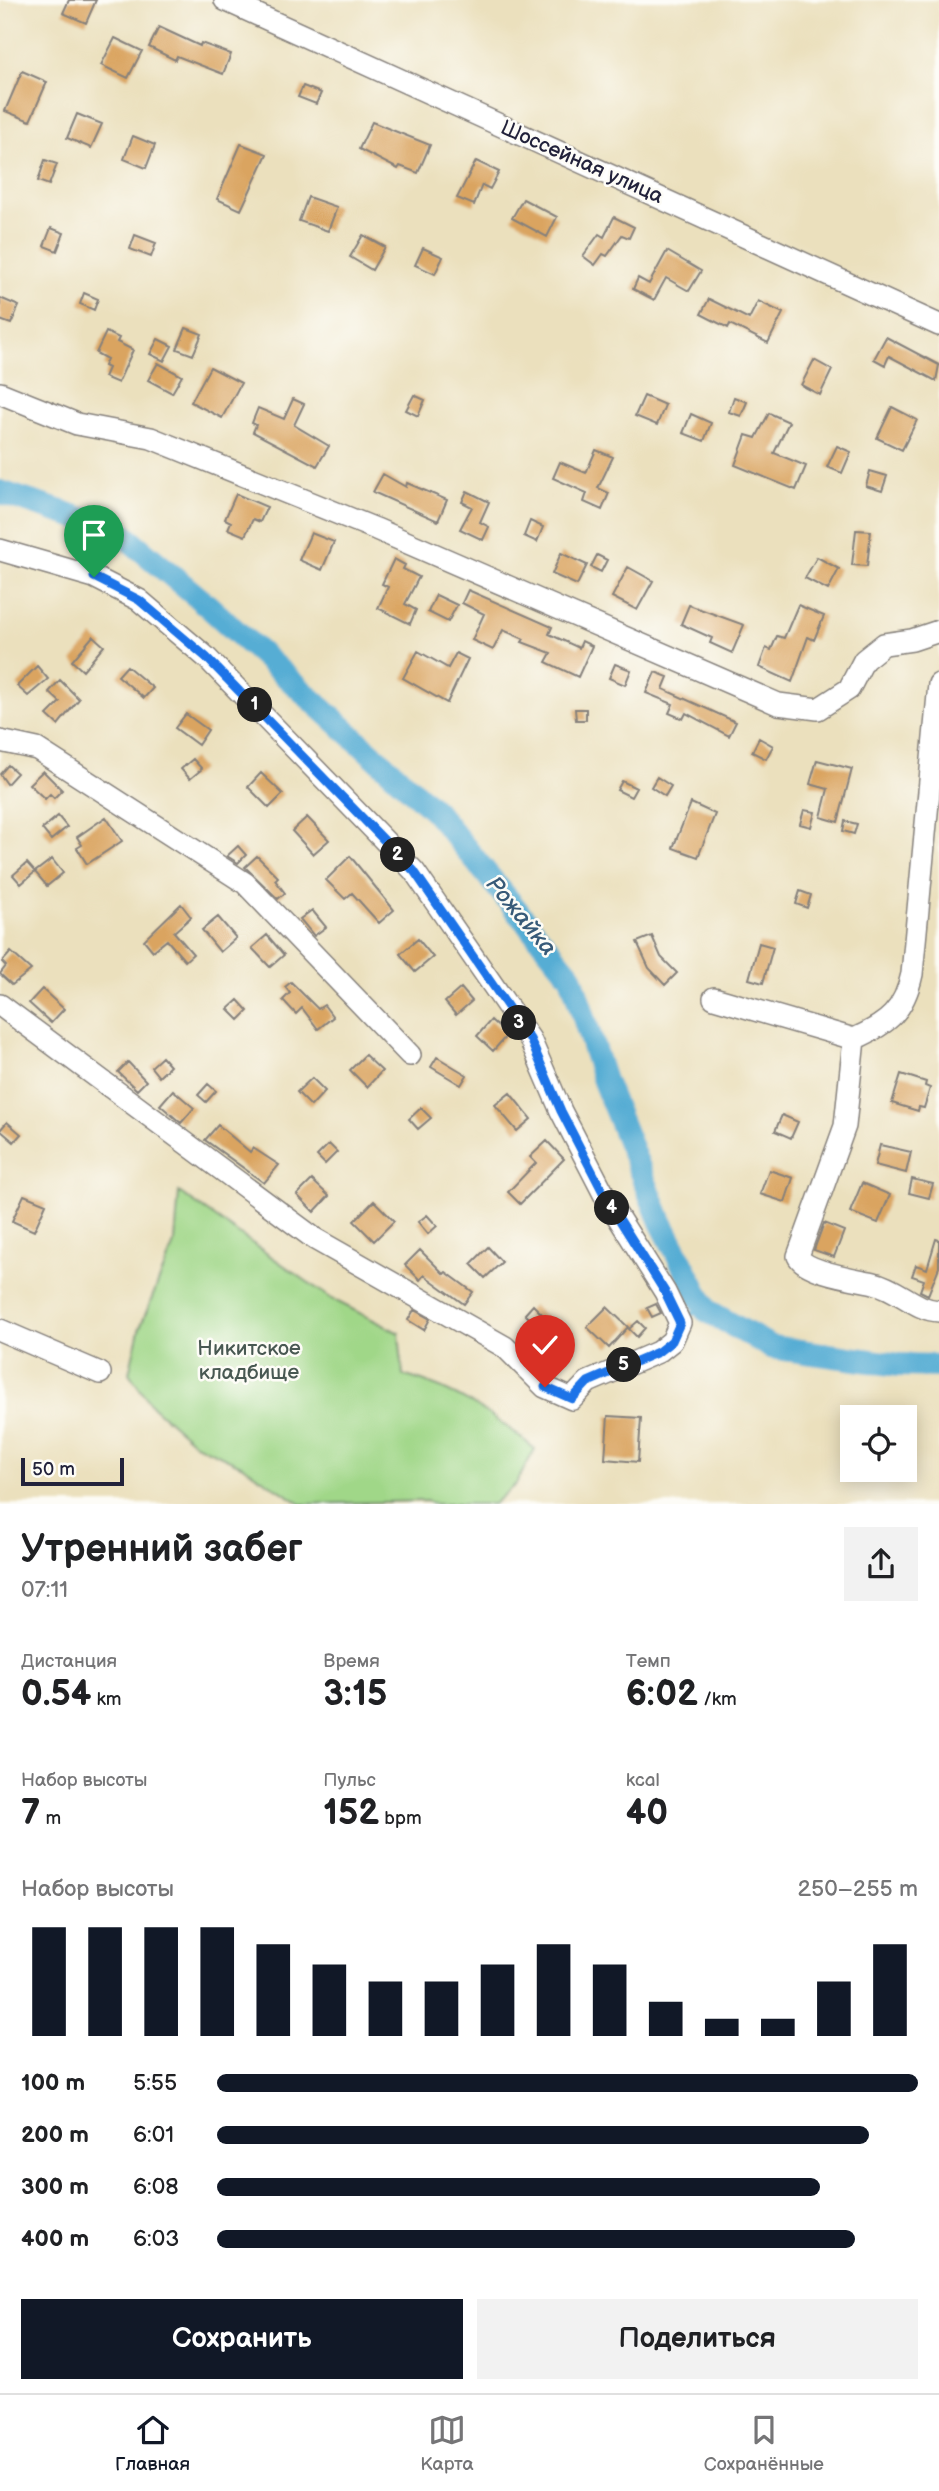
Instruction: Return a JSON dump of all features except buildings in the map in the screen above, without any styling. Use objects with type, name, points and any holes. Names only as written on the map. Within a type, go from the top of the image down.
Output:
[{"type":"street","name":"Шоссейная улица","points":[[225,0],[939,325]]},
{"type":"street","points":[[0,393],[77,424],[163,443],[376,529],[778,704],[818,709],[849,689],[864,660],[884,644],[912,640],[939,631]]},
{"type":"street","points":[[0,551],[94,577],[139,600],[206,657],[414,871],[530,1039],[561,1111],[606,1198],[665,1292],[680,1323],[672,1341],[658,1352],[588,1382],[572,1399],[545,1387],[505,1347],[315,1239],[0,1005]]},
{"type":"street","points":[[714,999],[854,1039],[880,1028],[906,999],[912,974],[939,684]]},
{"type":"street","points":[[0,741],[37,749],[245,883],[410,1055]]},
{"type":"street","points":[[854,1039],[845,1126],[798,1256],[808,1267],[893,1287],[920,1307],[939,1311]]},
{"type":"street","points":[[0,1330],[100,1373]]},
{"type":"green space","name":"Никитское кладбище","points":[[179,1192],[332,1299],[399,1333],[403,1375],[457,1396],[504,1425],[535,1449],[516,1484],[493,1504],[436,1504],[426,1501],[301,1504],[241,1465],[195,1444],[152,1406],[129,1373],[139,1330],[175,1241]]},
{"type":"waterway","name":"Рожайка","points":[[0,492],[119,531],[208,606],[434,810],[571,976],[604,1081],[661,1222],[706,1310],[771,1347],[899,1365],[939,1366]]},
{"type":"waterway","points":[[691,1315],[698,1310],[706,1310]]},
{"type":"route","points":[[94,577],[139,600],[206,657],[414,871],[530,1039],[561,1111],[606,1198],[665,1292],[680,1323],[672,1341],[658,1352],[588,1382],[572,1399],[545,1387]]}]
